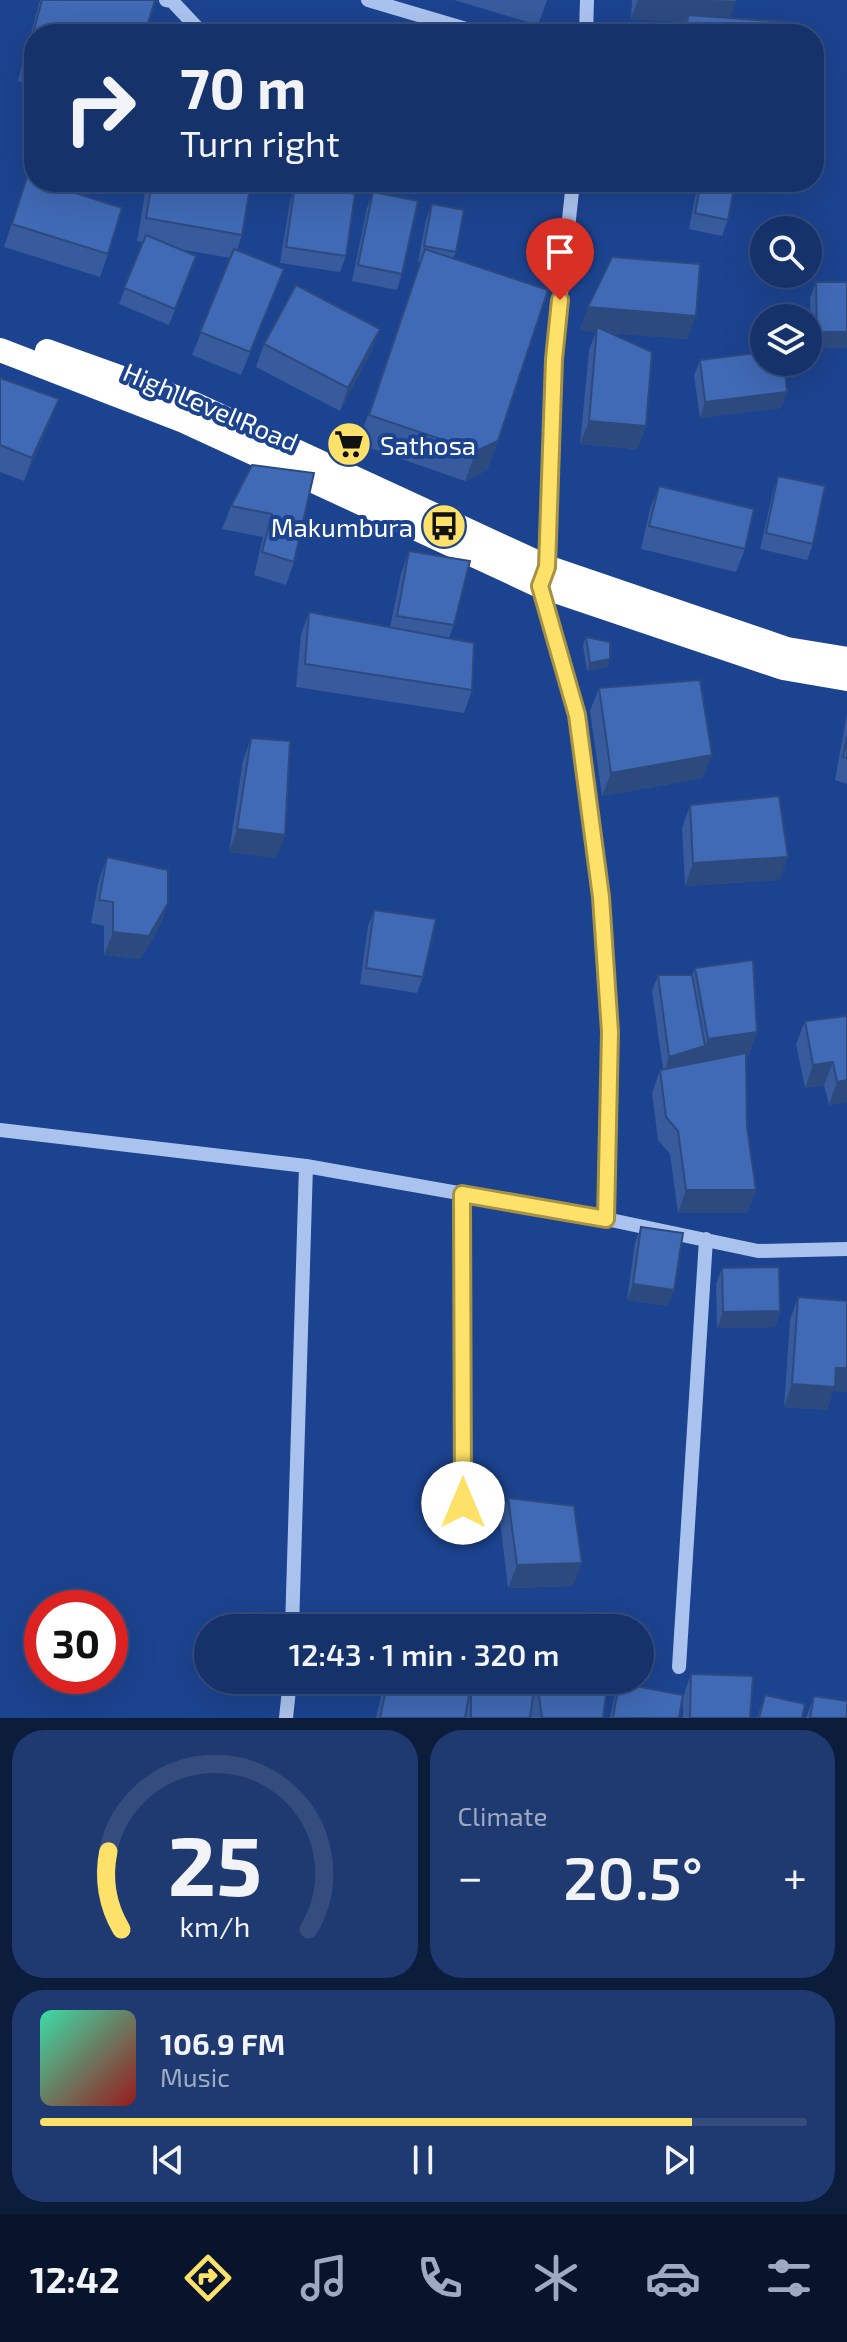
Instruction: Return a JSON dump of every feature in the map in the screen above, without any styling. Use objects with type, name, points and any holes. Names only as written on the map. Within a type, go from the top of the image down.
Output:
[{"type":"highway","name":"High Level Road","points":[[0,334],[192,403],[543,577],[787,649],[847,659]]},
{"type":"highway","name":"High Level Road","points":[[0,350],[184,421],[543,577],[783,668],[847,679]]},
{"type":"street","points":[[166,0],[172,1],[194,24]]},
{"type":"street","points":[[368,0],[449,24]]},
{"type":"street","points":[[586,24],[587,0]]},
{"type":"street","points":[[572,192],[554,359],[543,577],[577,715],[601,897],[610,1032],[606,1219]]},
{"type":"street","points":[[0,1130],[306,1166],[606,1219],[758,1251],[847,1249]]},
{"type":"street","points":[[292,1614],[306,1166]]},
{"type":"street","points":[[462,1194],[463,1534]]},
{"type":"street","points":[[679,1667],[706,1239]]},
{"type":"street","points":[[286,1718],[289,1694]]},
{"type":"building","points":[[42,0],[155,0],[148,23],[152,24],[36,24]]},
{"type":"building","points":[[688,15],[799,23],[799,24],[687,24]]},
{"type":"building","points":[[24,186],[24,192],[72,192],[122,208],[108,254],[12,224]]},
{"type":"building","points":[[150,192],[249,192],[242,235],[146,218]]},
{"type":"building","points":[[294,192],[355,194],[346,256],[286,247]]},
{"type":"building","points":[[373,192],[418,201],[402,274],[358,265]]},
{"type":"building","points":[[699,192],[733,192],[728,220],[695,213]]},
{"type":"building","points":[[432,204],[464,210],[456,252],[424,246]]},
{"type":"building","points":[[146,235],[196,256],[175,309],[124,288]]},
{"type":"building","points":[[234,249],[284,269],[250,352],[200,332]]},
{"type":"building","points":[[425,249],[548,290],[498,441],[476,451],[369,415]]},
{"type":"building","points":[[612,257],[700,264],[696,316],[588,307]]},
{"type":"building","points":[[822,282],[847,282],[847,332],[822,332],[822,304],[816,304],[816,288],[822,288]]},
{"type":"building","points":[[296,285],[380,329],[348,388],[264,344]]},
{"type":"building","points":[[597,327],[652,352],[646,426],[589,421]]},
{"type":"building","points":[[750,354],[750,376],[785,376],[787,392],[705,402],[700,360]]},
{"type":"building","points":[[0,378],[59,399],[32,458],[0,445]]},
{"type":"building","points":[[252,465],[314,473],[294,562],[262,552],[272,514],[231,506]]},
{"type":"building","points":[[778,476],[825,486],[813,544],[766,533]]},
{"type":"building","points":[[659,486],[754,509],[745,549],[649,526]]},
{"type":"building","points":[[409,551],[470,561],[454,625],[397,616]]},
{"type":"building","points":[[309,612],[474,643],[472,690],[305,664]]},
{"type":"building","points":[[586,637],[610,642],[610,659],[590,663]]},
{"type":"building","points":[[700,680],[712,755],[611,773],[599,688]]},
{"type":"building","points":[[847,737],[847,758],[843,757]]},
{"type":"building","points":[[251,738],[290,741],[285,835],[237,829]]},
{"type":"building","points":[[779,796],[788,857],[693,863],[690,805]]},
{"type":"building","points":[[107,857],[168,870],[168,903],[149,936],[113,932],[113,902],[99,900]]},
{"type":"building","points":[[374,910],[436,919],[423,977],[366,968]]},
{"type":"building","points":[[753,960],[757,1032],[708,1039],[695,968]]},
{"type":"building","points":[[658,975],[692,975],[705,1046],[669,1057]]},
{"type":"building","points":[[847,1016],[847,1080],[837,1082],[833,1062],[813,1065],[805,1021]]},
{"type":"building","points":[[746,1053],[747,1127],[756,1190],[686,1190],[678,1131],[666,1117],[660,1070]]},
{"type":"building","points":[[641,1227],[683,1233],[674,1290],[633,1284]]},
{"type":"building","points":[[779,1267],[780,1311],[723,1312],[722,1268]]},
{"type":"building","points":[[798,1297],[847,1301],[847,1368],[836,1368],[835,1387],[792,1384]]},
{"type":"building","points":[[508,1498],[574,1506],[582,1563],[517,1565]]},
{"type":"building","points":[[691,1674],[753,1676],[750,1718],[690,1718]]},
{"type":"building","points":[[654,1690],[683,1695],[679,1718],[613,1718],[617,1694],[654,1694]]},
{"type":"building","points":[[385,1694],[469,1694],[465,1718],[380,1718]]},
{"type":"building","points":[[471,1694],[533,1694],[530,1718],[471,1718]]},
{"type":"building","points":[[539,1694],[606,1694],[603,1718],[542,1718]]},
{"type":"building","points":[[765,1695],[805,1704],[802,1718],[759,1718]]},
{"type":"building","points":[[814,1696],[847,1701],[847,1718],[810,1718]]},
{"type":"place","name":"Sathosa","points":[[349,444]]},
{"type":"place","name":"Makumbura","points":[[444,526]]},
{"type":"route","points":[[463,1503],[462,1194],[606,1219],[610,1032],[601,897],[577,715],[540,586],[547,567],[554,359],[560,300]]}]
